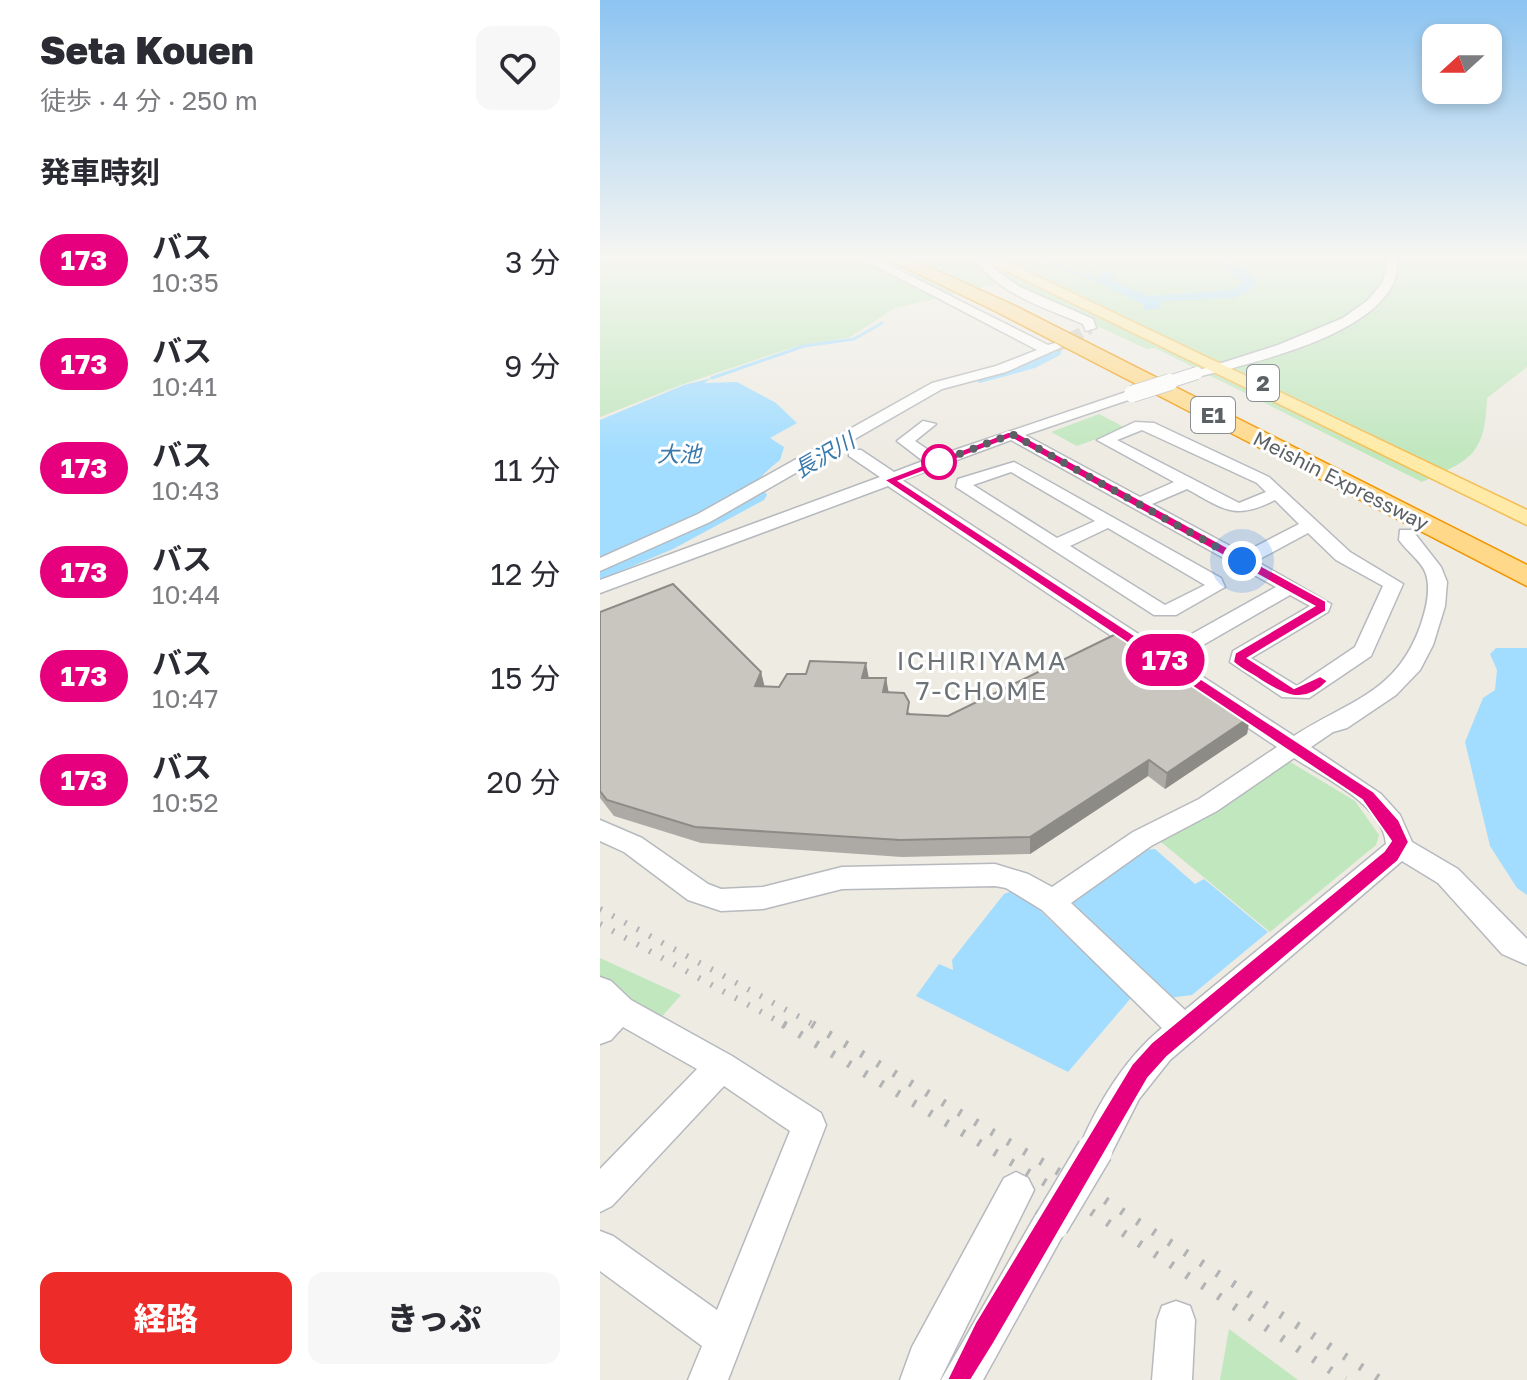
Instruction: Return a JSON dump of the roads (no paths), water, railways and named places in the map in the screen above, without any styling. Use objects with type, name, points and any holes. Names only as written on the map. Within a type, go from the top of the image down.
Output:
[{"type":"highway","name":"Meishin Expressway","points":[[1031,323],[1527,577]]},
{"type":"highway","name":"Meishin Expressway","points":[[1061,323],[1527,559]]},
{"type":"main road","name":"2","points":[[1119,323],[1527,518]]},
{"type":"main road","name":"2","points":[[1124,323],[1213,369],[1527,508]]},
{"type":"street","points":[[600,565],[704,518],[937,386],[1001,369],[1051,348],[1000,323]]},
{"type":"street","points":[[1089,323],[1090,328]]},
{"type":"street","points":[[600,587],[1012,434],[1342,323]]},
{"type":"street","points":[[928,424],[905,441],[936,463]]},
{"type":"street","points":[[1012,434],[1321,604],[1321,608],[1240,656],[1241,662],[1290,692],[1301,693],[1364,651],[1393,584],[1343,556],[1263,480],[1149,426],[1140,425],[1105,440],[1236,508],[1246,508],[1276,493]]},
{"type":"street","points":[[855,453],[1368,796],[1398,835],[1399,847]]},
{"type":"street","points":[[1006,467],[1014,467],[1109,521],[1214,582],[1215,587],[1169,611],[1161,611],[963,485],[1006,467]]},
{"type":"street","points":[[1061,494],[1094,480]]},
{"type":"street","points":[[1139,504],[1186,483]]},
{"type":"street","points":[[1056,545],[1109,521]]},
{"type":"street","points":[[1242,561],[1310,525]]},
{"type":"street","points":[[1052,902],[1142,839],[1208,805],[1327,725],[1339,723],[1411,667],[1431,621],[1439,585],[1435,572],[1409,546],[1406,534]]},
{"type":"street","points":[[1165,554],[1199,537]]},
{"type":"street","points":[[640,548],[659,565]]},
{"type":"street","points":[[1163,659],[1290,587]]},
{"type":"street","points":[[600,830],[633,845],[698,892],[721,900],[763,898],[842,878],[983,875],[1014,879],[1036,889],[1052,902],[1184,1029]]},
{"type":"street","points":[[1399,847],[1448,876],[1512,945],[1527,953]]},
{"type":"street","points":[[961,1380],[985,1333],[1140,1071],[1184,1029],[1399,847]]},
{"type":"street","points":[[607,1010],[721,1066],[809,1125],[708,1380]]},
{"type":"street","points":[[600,1194],[721,1066]]},
{"type":"street","points":[[920,1380],[932,1349],[1016,1190]]},
{"type":"street","points":[[600,1249],[723,1338]]},
{"type":"street","points":[[1172,1380],[1176,1320]]},
{"type":"water","name":"大池","points":[[712,378],[704,383],[737,382],[776,403],[797,423],[770,438],[784,447],[780,460],[748,488],[713,509],[600,559],[600,420],[684,385]]},
{"type":"water","points":[[1496,648],[1527,648],[1527,895],[1517,888],[1490,846],[1465,742],[1483,698],[1495,690],[1497,670],[1490,654]]},
{"type":"water","points":[[1155,849],[1195,884],[1204,879],[1268,932],[1192,995],[1169,998],[1073,907],[1075,895],[1142,850]]},
{"type":"water","points":[[1012,891],[1029,900],[1131,998],[1068,1072],[916,996],[939,964],[953,970],[952,960],[1004,894]]},
{"type":"waterway","points":[[712,378],[804,346],[854,339],[881,323]]},
{"type":"waterway","name":"長沢川","points":[[980,378],[1029,364],[1054,351]]},
{"type":"waterway","name":"長沢川","points":[[600,573],[665,544],[756,495]]},
{"type":"tunnel","points":[[1055,347],[1090,328]]},
{"type":"railway","points":[[600,909],[816,1026]]},
{"type":"railway","points":[[600,924],[787,1026]]},
{"type":"railway","points":[[783,1024],[1072,1199],[1345,1380]]},
{"type":"railway","points":[[812,1024],[1094,1193],[1381,1380]]},
{"type":"district","name":"ICHIRIYAMA 7-CHOME","points":[[982,676]]}]
